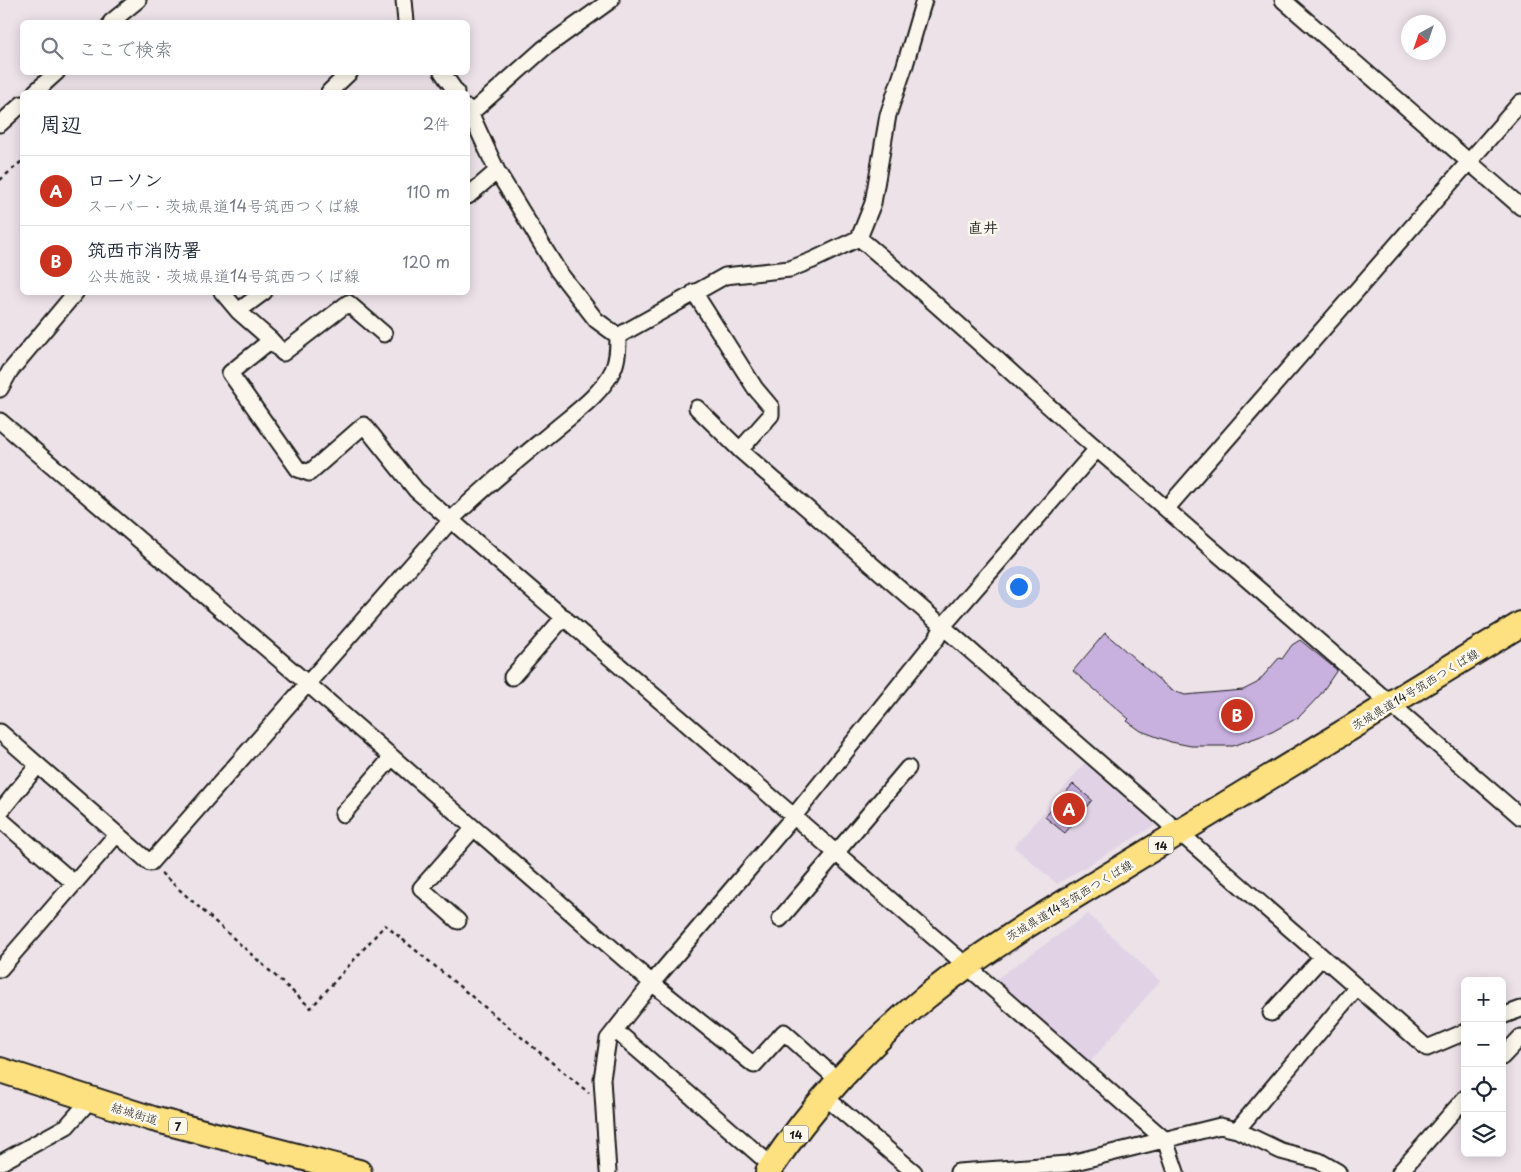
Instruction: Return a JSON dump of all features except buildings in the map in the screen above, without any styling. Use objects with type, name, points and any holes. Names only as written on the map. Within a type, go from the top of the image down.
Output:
[{"type":"main road","name":"茨城県道14号筑西つくば線","points":[[770,1169],[832,1089],[869,1049],[925,998],[967,966],[1029,924],[1521,624]]},
{"type":"main road","name":"結城街道","points":[[0,1070],[153,1120],[359,1172]]},
{"type":"street","points":[[113,20],[138,0]]},
{"type":"street","points":[[404,0],[404,20]]},
{"type":"street","points":[[470,109],[543,49],[611,0]]},
{"type":"street","points":[[618,336],[725,276],[790,268],[813,260],[859,238],[873,203],[888,115],[905,66],[924,0]]},
{"type":"street","points":[[1283,0],[1521,207]]},
{"type":"street","points":[[37,90],[54,75]]},
{"type":"street","points":[[331,90],[347,75]]},
{"type":"street","points":[[444,75],[455,90]]},
{"type":"street","points":[[1167,508],[1521,102]]},
{"type":"street","points":[[0,124],[20,106]]},
{"type":"street","points":[[470,112],[496,171],[558,271],[596,320],[618,336]]},
{"type":"street","points":[[470,194],[496,171]]},
{"type":"street","points":[[859,238],[1097,449],[1521,817]]},
{"type":"street","points":[[694,292],[755,388],[771,407],[771,415],[740,450]]},
{"type":"street","points":[[0,389],[10,371],[73,295]]},
{"type":"street","points":[[225,295],[238,311],[283,353],[348,302],[384,334]]},
{"type":"street","points":[[238,311],[260,295]]},
{"type":"street","points":[[0,732],[150,863],[452,519],[471,500],[582,407],[602,386],[613,370],[618,354],[618,336]]},
{"type":"street","points":[[271,340],[230,373],[298,469],[309,473],[364,425],[416,490],[564,616],[1165,1140],[1176,1172]]},
{"type":"street","points":[[697,408],[740,450],[1427,1048],[1461,1034]]},
{"type":"street","points":[[0,421],[308,684],[652,983],[754,1065],[784,1032],[832,1089],[914,1172]]},
{"type":"street","points":[[608,1172],[602,1080],[608,1039],[652,983],[794,816],[937,638],[944,626],[1097,449]]},
{"type":"street","points":[[512,677],[564,616]]},
{"type":"street","points":[[343,814],[392,757]]},
{"type":"street","points":[[0,812],[38,765]]},
{"type":"street","points":[[780,919],[908,768]]},
{"type":"street","points":[[0,819],[74,883]]},
{"type":"street","points":[[458,921],[421,888],[474,828]]},
{"type":"street","points":[[0,969],[117,834]]},
{"type":"street","points":[[1271,1013],[1322,957]]},
{"type":"street","points":[[1237,1130],[1356,987]]},
{"type":"street","points":[[1506,1015],[1521,1009]]},
{"type":"street","points":[[615,1030],[770,1169]]},
{"type":"street","points":[[1506,1054],[1521,1037]]},
{"type":"street","points":[[0,1163],[67,1126],[90,1100]]},
{"type":"street","points":[[1400,1172],[1461,1103]]},
{"type":"street","points":[[958,1172],[1067,1164],[1220,1126],[1237,1130],[1281,1151],[1319,1161],[1338,1172]]},
{"type":"path","points":[[0,180],[20,163]]},
{"type":"path","points":[[150,863],[311,1008],[384,925],[604,1105]]},
{"type":"shaded area","points":[[1085,763],[1155,825],[1057,884],[1014,847]]},
{"type":"shaded area","points":[[1088,914],[1160,981],[1090,1062],[993,981]]},
{"type":"place","name":"筑西市消防署","points":[[1237,715]]},
{"type":"place","name":"ローソン","points":[[1069,809]]},
{"type":"district","name":"直井","points":[[983,226]]}]
